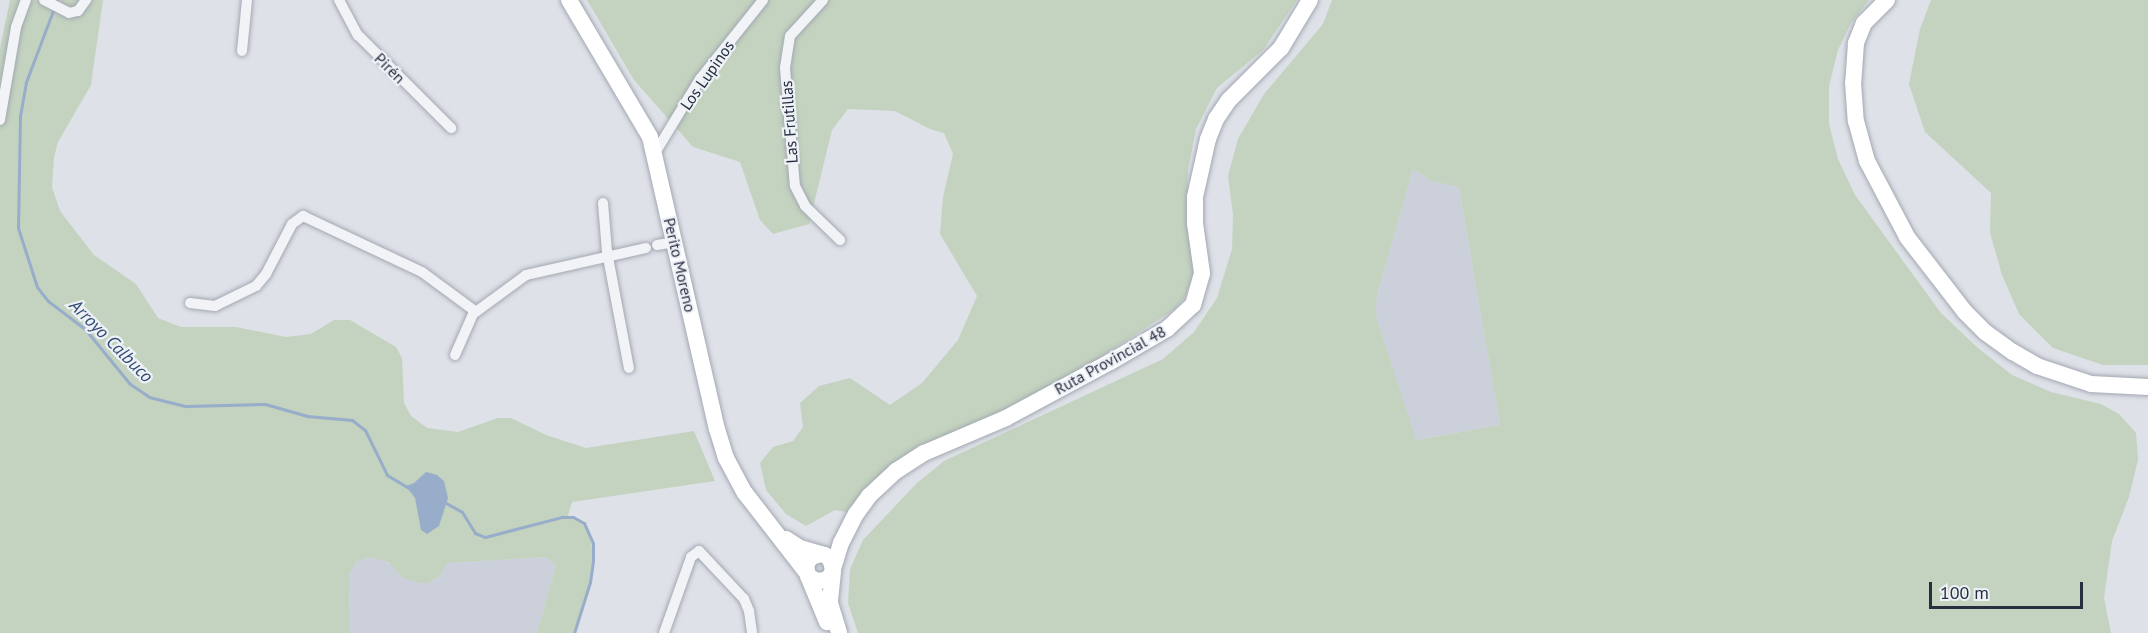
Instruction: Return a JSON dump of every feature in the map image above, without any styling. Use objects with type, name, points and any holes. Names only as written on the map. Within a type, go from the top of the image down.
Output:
[{"type":"main road","name":"Perito Moreno","points":[[568,0],[645,126],[655,153],[722,449],[740,484],[779,534],[800,548],[812,563]]},
{"type":"main road","name":"Ruta Provincial 48","points":[[812,563],[877,487],[906,464],[1006,418],[1110,362],[1167,329],[1193,305],[1202,273],[1195,223],[1195,197],[1208,139],[1216,118],[1229,100],[1281,48],[1310,0]]},
{"type":"main road","points":[[1887,0],[1864,23],[1856,43],[1853,82],[1856,121],[1867,161],[1907,237],[1965,312],[1985,332],[2013,352],[2037,366],[2091,384],[2148,387]]},
{"type":"main road","name":"Ruta Provincial 48","points":[[839,633],[830,603],[833,570],[841,543],[856,513]]},
{"type":"main road","points":[[830,559],[833,570],[823,581],[817,581],[812,563],[830,559]]},
{"type":"main road","points":[[812,563],[831,633]]},
{"type":"street","points":[[0,120],[16,27],[26,0]]},
{"type":"street","points":[[45,1],[69,13],[78,11],[86,0]]},
{"type":"street","points":[[242,51],[247,0]]},
{"type":"street","name":"Pirén","points":[[339,0],[358,35],[452,128]]},
{"type":"street","name":"Los Lupinos","points":[[655,153],[700,79],[763,0]]},
{"type":"street","name":"Las Frutillas","points":[[823,0],[797,25],[790,36],[785,68],[797,194],[805,206],[840,240]]},
{"type":"street","points":[[603,203],[608,256],[629,368]]},
{"type":"street","points":[[190,303],[215,306],[256,286],[266,274],[292,224],[303,216],[312,218],[427,274],[476,312]]},
{"type":"street","points":[[455,355],[469,321],[476,312],[531,273],[675,242]]},
{"type":"street","points":[[664,633],[691,557],[699,551],[744,599],[752,633]]},
{"type":"shaded area","points":[[1413,169],[1431,181],[1459,187],[1500,425],[1415,440],[1377,320],[1376,308],[1377,295]]},
{"type":"shaded area","points":[[369,557],[382,559],[393,566],[433,580],[440,576],[446,563],[547,557],[556,566],[537,633],[350,633],[349,575],[356,562]]},
{"type":"green space","points":[[10,0],[103,0],[91,85],[58,142],[54,157],[52,187],[60,211],[94,255],[136,284],[158,318],[181,327],[236,327],[286,337],[311,334],[334,320],[350,320],[396,347],[402,358],[404,403],[411,416],[427,428],[458,432],[498,418],[511,418],[546,435],[586,448],[694,431],[715,481],[572,502],[568,516],[579,519],[588,528],[593,552],[590,582],[574,633],[537,633],[556,566],[547,557],[447,563],[440,576],[427,583],[419,583],[403,578],[388,562],[370,557],[356,562],[349,575],[350,633],[0,633],[0,48]]},
{"type":"green space","points":[[587,0],[1297,0],[1263,50],[1217,88],[1196,129],[1188,170],[1187,210],[1194,270],[1186,296],[1175,309],[1006,418],[927,448],[856,514],[835,510],[806,526],[786,514],[766,490],[760,463],[773,447],[793,441],[803,427],[800,403],[819,386],[850,378],[890,405],[922,383],[958,340],[977,296],[940,234],[943,197],[953,154],[944,133],[930,129],[895,111],[848,109],[832,130],[809,224],[773,234],[760,220],[740,162],[693,147],[634,80]]},
{"type":"green space","points":[[1332,0],[1869,0],[1851,23],[1838,50],[1829,86],[1829,124],[1838,159],[1855,195],[1941,313],[1978,348],[2012,375],[2051,392],[2101,404],[2119,414],[2136,433],[2138,460],[2129,497],[2112,541],[2104,598],[2111,633],[858,633],[848,603],[850,569],[863,540],[916,484],[944,461],[1163,359],[1194,332],[1217,298],[1232,249],[1233,215],[1228,176],[1238,139],[1264,94],[1323,24]],"holes":[[[1413,169],[1431,181],[1459,187],[1500,425],[1416,440],[1377,320],[1376,308],[1377,295]]]},
{"type":"green space","points":[[1931,0],[2148,0],[2148,365],[2103,365],[2053,348],[2019,314],[2002,275],[1990,233],[1991,193],[1925,132],[1909,84],[1920,29]]},
{"type":"water","points":[[426,472],[437,475],[444,481],[448,498],[439,526],[427,534],[421,530],[415,498],[406,486],[414,483]]},
{"type":"waterway","name":"Arroyo Calbuco","points":[[57,0],[26,82],[20,116],[18,228],[37,287],[48,301],[85,329],[130,384],[149,397],[186,406],[265,404],[307,416],[352,420],[365,430],[387,475],[409,488]]},
{"type":"waterway","name":"Arroyo Calbuco","points":[[446,503],[462,512],[475,533],[485,537],[562,517],[573,517],[584,523],[593,543],[593,561],[590,582],[574,633]]}]
